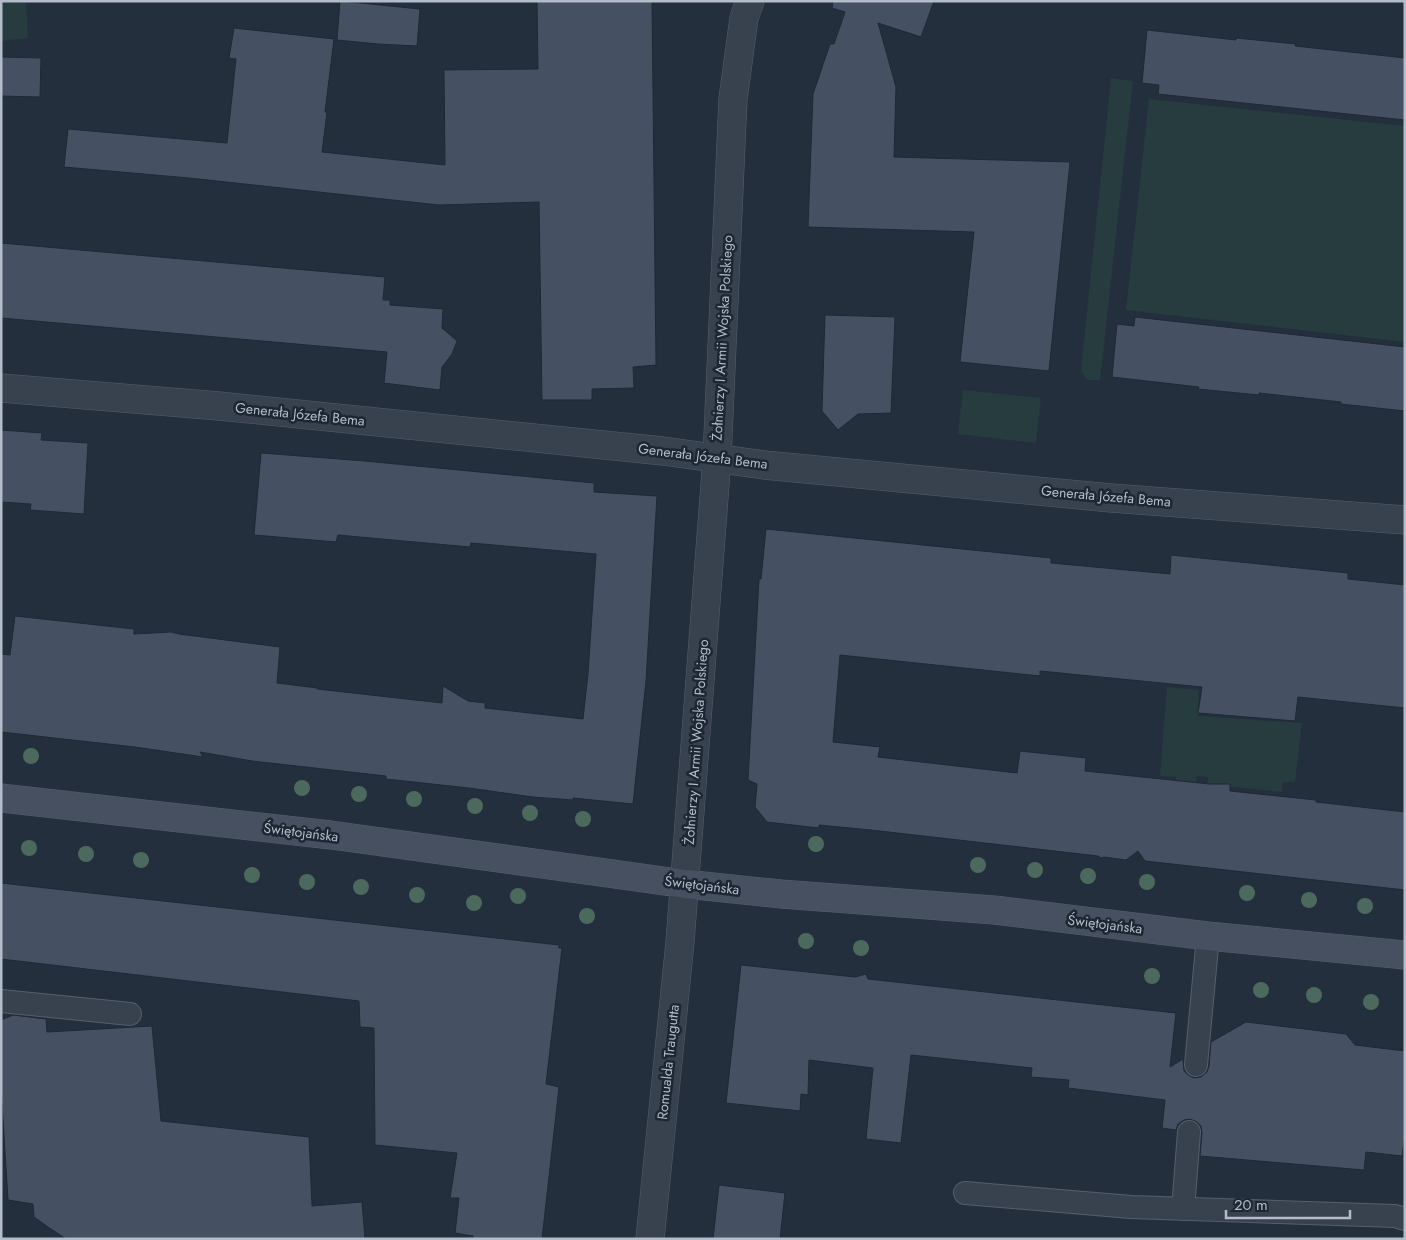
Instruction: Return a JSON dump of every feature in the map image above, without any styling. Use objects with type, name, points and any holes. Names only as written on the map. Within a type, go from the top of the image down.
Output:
[{"type":"street","name":"Żołnierzy I Armii Wojska Polskiego","points":[[684,884],[717,458],[733,99],[744,18],[750,1]]},
{"type":"street","name":"Generała Józefa Bema","points":[[1,388],[219,406],[663,451],[764,465],[1112,498],[1405,520]]},
{"type":"street","name":"Świętojańska","points":[[1,798],[331,835],[684,884],[781,894],[994,910],[1208,936],[1405,955]]},
{"type":"street","name":"Romualda Traugutta","points":[[650,1239],[684,884]]},
{"type":"lane","points":[[1196,1065],[1208,936]]},
{"type":"lane","points":[[1,1001],[130,1014]]},
{"type":"lane","points":[[1183,1209],[1189,1132]]},
{"type":"lane","points":[[964,1193],[1131,1207],[1395,1216],[1405,1219]]},
{"type":"green space","points":[[1,1],[26,1],[28,38],[1,41]]},
{"type":"green space","points":[[1111,78],[1133,81],[1100,380],[1087,380],[1081,371]]},
{"type":"green space","points":[[1149,99],[1405,126],[1405,342],[1126,310]]},
{"type":"green space","points":[[963,390],[1041,398],[1036,443],[958,434]]},
{"type":"green space","points":[[1167,687],[1199,690],[1198,716],[1302,723],[1295,782],[1283,782],[1282,792],[1208,784],[1208,777],[1197,776],[1195,785],[1176,783],[1176,777],[1160,776]]},
{"type":"building","points":[[340,1],[420,9],[417,46],[337,40]]},
{"type":"building","points":[[537,1],[652,1],[656,365],[633,367],[634,388],[592,389],[592,400],[542,400],[539,202],[439,205],[189,178],[64,167],[68,129],[227,143],[236,59],[229,58],[234,28],[334,39],[322,152],[445,165],[444,70],[538,69]]},
{"type":"building","points":[[833,1],[934,1],[921,37],[878,23],[896,87],[894,157],[1070,162],[1049,371],[960,362],[974,232],[808,227],[813,94],[830,44],[834,44],[845,12],[832,8]]},
{"type":"building","points":[[1147,30],[1236,40],[1236,38],[1296,44],[1295,46],[1405,58],[1405,120],[1158,94],[1159,85],[1142,83]]},
{"type":"building","points":[[1,57],[41,58],[40,97],[1,96]]},
{"type":"building","points":[[1,243],[385,277],[383,300],[390,300],[390,305],[443,309],[442,328],[457,341],[452,354],[442,367],[440,390],[384,383],[387,352],[1,318]]},
{"type":"building","points":[[825,315],[895,317],[891,413],[858,414],[838,430],[822,411]]},
{"type":"building","points":[[1135,317],[1405,347],[1405,411],[1259,393],[1259,395],[1198,389],[1199,387],[1112,377],[1117,324],[1134,326]]},
{"type":"building","points":[[1,430],[42,433],[41,440],[88,443],[84,514],[30,510],[31,504],[1,502]]},
{"type":"building","points":[[261,453],[594,483],[594,492],[657,496],[646,681],[633,804],[573,798],[573,800],[533,797],[386,779],[386,776],[252,761],[200,752],[203,757],[135,747],[1,732],[1,654],[10,655],[15,616],[134,629],[134,634],[171,632],[280,647],[277,683],[442,703],[443,686],[468,701],[485,703],[485,708],[583,719],[596,554],[471,543],[470,547],[338,535],[336,542],[254,535]]},
{"type":"building","points":[[766,529],[1051,558],[1051,563],[1170,574],[1171,555],[1348,573],[1348,579],[1405,585],[1405,708],[1298,697],[1295,721],[1198,713],[1202,687],[1040,671],[1040,676],[840,655],[833,742],[880,747],[878,757],[1017,773],[1020,751],[1086,758],[1085,771],[1209,784],[1230,784],[1230,791],[1405,812],[1405,890],[1145,861],[1138,851],[1126,860],[871,830],[819,825],[819,828],[767,822],[755,807],[757,784],[748,780],[759,579],[761,579]]},
{"type":"building","points":[[1,883],[559,945],[559,948],[562,948],[546,1084],[559,1087],[542,1239],[473,1239],[473,1236],[455,1233],[459,1198],[450,1198],[457,1153],[375,1145],[374,1028],[360,1027],[359,1001],[1,959]]},
{"type":"building","points":[[741,965],[855,977],[866,974],[868,979],[1176,1013],[1170,1067],[1183,1059],[1184,1071],[1194,1078],[1201,1077],[1207,1072],[1211,1042],[1246,1022],[1346,1034],[1355,1045],[1405,1051],[1405,1136],[1402,1156],[1366,1152],[1364,1170],[1200,1156],[1202,1133],[1201,1126],[1197,1122],[1190,1119],[1184,1120],[1178,1124],[1176,1130],[1162,1128],[1165,1100],[1068,1088],[1069,1080],[1031,1077],[1032,1068],[911,1055],[901,1143],[866,1139],[873,1068],[809,1060],[808,1095],[801,1094],[800,1111],[726,1103]]},
{"type":"building","points":[[13,1015],[46,1019],[47,1032],[152,1026],[161,1121],[309,1137],[312,1206],[362,1202],[365,1239],[66,1239],[34,1217],[33,1204],[8,1200],[1,1087],[1,1020]]},
{"type":"building","points":[[719,1185],[785,1193],[780,1239],[713,1239]]}]
